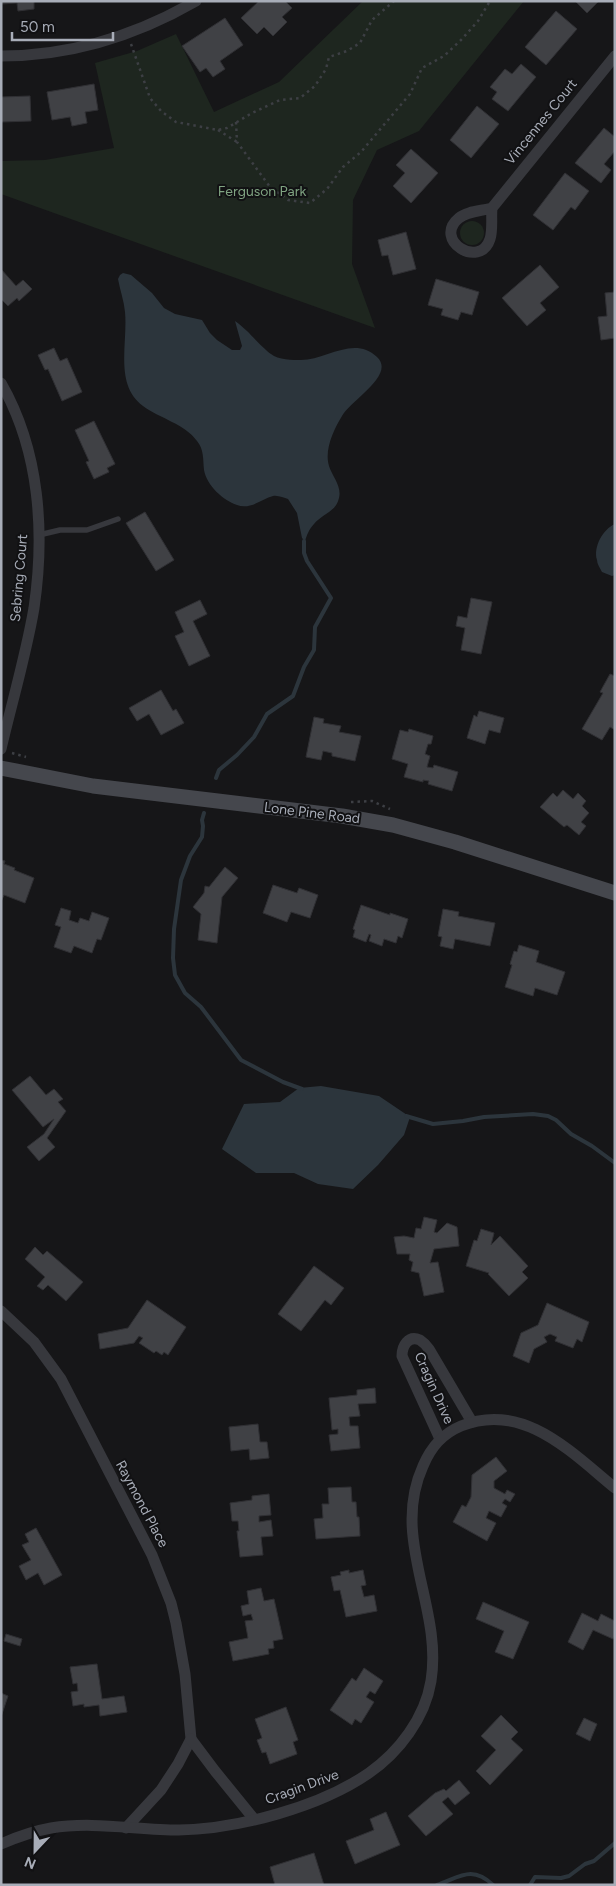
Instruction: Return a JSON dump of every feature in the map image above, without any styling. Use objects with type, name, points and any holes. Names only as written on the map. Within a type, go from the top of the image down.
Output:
[{"type":"street","points":[[1,56],[57,51],[96,43],[128,33],[169,16],[196,1]]},
{"type":"street","name":"Vincennes Court","points":[[492,208],[615,56]]},
{"type":"street","name":"Sebring Court","points":[[1,383],[20,425],[32,470],[39,535],[34,609],[1,749]]},
{"type":"street","name":"Lone Pine Road","points":[[1,768],[93,786],[342,816],[393,825],[455,842],[615,893]]},
{"type":"street","name":"Raymond Place","points":[[1,1311],[34,1342],[61,1379],[152,1555],[170,1603],[179,1638],[190,1710],[191,1738],[178,1764],[161,1790],[126,1828]]},
{"type":"street","name":"Cragin Drive","points":[[440,1439],[402,1356],[402,1348],[406,1342],[413,1339],[420,1340],[429,1349],[472,1422]]},
{"type":"street","name":"Cragin Drive","points":[[1,1844],[34,1831],[52,1828],[80,1826],[204,1829],[254,1819],[298,1807],[327,1796],[359,1780],[372,1771],[406,1737],[421,1711],[431,1683],[433,1658],[427,1613],[413,1540],[411,1510],[418,1477],[433,1446],[458,1427],[472,1422],[504,1419],[529,1426],[559,1442],[615,1488]]},
{"type":"street","points":[[191,1738],[215,1772],[254,1819]]},
{"type":"lane","points":[[39,535],[60,530],[87,530],[118,519]]},
{"type":"path","points":[[218,130],[226,128],[280,100],[300,98],[316,86],[326,69],[329,57],[347,52],[360,43],[372,20],[394,1]]},
{"type":"path","points":[[128,33],[150,98],[161,112],[176,122],[218,130],[237,142],[270,187],[288,200],[310,203],[327,190],[342,167],[361,152],[410,94],[422,68],[444,56],[461,40],[478,21],[490,1]]},
{"type":"path","points":[[236,122],[237,142]]},
{"type":"green space","name":"Ferguson Park","points":[[363,1],[524,1],[419,131],[377,150],[353,200],[352,264],[375,328],[1,194],[1,161],[45,160],[114,148],[95,63],[137,51],[176,34],[214,112],[279,82]]},
{"type":"green space","points":[[472,221],[477,222],[483,228],[483,238],[477,244],[472,245],[467,244],[461,238],[460,233],[461,228],[467,222]]},
{"type":"shaded area","points":[[123,273],[131,275],[152,293],[164,308],[175,314],[202,320],[217,340],[232,350],[240,350],[242,346],[235,321],[268,352],[281,359],[310,359],[349,348],[359,348],[377,357],[381,364],[381,372],[370,387],[342,416],[329,447],[329,466],[339,489],[339,498],[335,507],[312,526],[305,541],[302,538],[297,513],[288,499],[273,496],[247,506],[237,505],[226,500],[208,482],[201,448],[192,435],[149,410],[134,397],[128,387],[125,375],[125,312],[118,279]]},
{"type":"shaded area","points":[[615,524],[615,575],[612,576],[602,572],[596,550],[603,534]]},
{"type":"shaded area","points":[[321,1086],[379,1096],[410,1117],[404,1135],[378,1165],[353,1189],[318,1184],[294,1173],[256,1173],[222,1149],[244,1104],[280,1102],[299,1088]]},
{"type":"building","points":[[1,1],[34,1],[34,9],[18,11],[17,3],[1,4]]},
{"type":"building","points":[[259,1],[285,1],[292,8],[282,17],[287,22],[273,36],[264,27],[257,34],[241,18]]},
{"type":"building","points":[[575,1],[599,1],[587,13]]},
{"type":"building","points":[[556,11],[577,29],[546,65],[525,47]]},
{"type":"building","points":[[225,18],[243,45],[220,61],[225,69],[213,77],[206,68],[200,72],[182,46]]},
{"type":"building","points":[[521,64],[536,77],[508,111],[492,99],[497,92],[490,87],[505,69],[512,74]]},
{"type":"building","points":[[94,84],[98,110],[85,112],[87,123],[72,126],[70,117],[52,120],[47,92]]},
{"type":"building","points":[[30,96],[31,121],[1,122],[1,97]]},
{"type":"building","points":[[477,106],[499,124],[471,158],[450,140]]},
{"type":"building","points":[[604,128],[615,137],[615,151],[604,164],[611,170],[601,183],[575,163]]},
{"type":"building","points":[[411,149],[438,173],[411,203],[393,186],[405,173],[396,165]]},
{"type":"building","points":[[565,173],[589,191],[575,210],[571,207],[553,230],[533,215]]},
{"type":"building","points":[[406,232],[416,269],[393,275],[388,255],[382,256],[378,240]]},
{"type":"building","points":[[540,265],[559,287],[540,303],[546,310],[527,326],[502,298]]},
{"type":"building","points":[[1,269],[16,286],[23,280],[32,289],[19,301],[17,298],[8,306],[1,299]]},
{"type":"building","points":[[436,279],[479,292],[472,315],[461,312],[458,320],[441,315],[443,309],[428,305]]},
{"type":"building","points":[[615,292],[615,338],[601,340],[598,317],[607,316],[605,293]]},
{"type":"building","points":[[54,348],[60,361],[67,358],[82,392],[62,401],[48,369],[45,370],[38,355]]},
{"type":"building","points":[[94,421],[115,464],[107,468],[109,472],[94,479],[86,462],[89,461],[75,430]]},
{"type":"building","points":[[145,512],[174,560],[156,571],[126,523]]},
{"type":"building","points":[[471,598],[492,602],[481,654],[461,650],[465,628],[456,626],[458,616],[467,618]]},
{"type":"building","points":[[200,600],[207,614],[193,621],[210,656],[189,666],[175,636],[184,632],[175,612]]},
{"type":"building","points":[[610,674],[615,676],[615,730],[610,727],[602,740],[582,729],[603,693],[600,692]]},
{"type":"building","points":[[161,690],[173,711],[176,709],[184,723],[161,735],[149,714],[137,721],[129,708]]},
{"type":"building","points":[[479,711],[504,718],[500,733],[489,730],[485,744],[467,738],[474,715],[477,717]]},
{"type":"building","points":[[314,717],[324,719],[323,723],[341,726],[339,732],[361,736],[355,761],[332,756],[332,753],[323,751],[321,760],[306,757]]},
{"type":"building","points":[[409,729],[433,736],[425,754],[430,756],[427,767],[433,768],[434,765],[458,772],[452,791],[428,784],[429,781],[423,780],[423,782],[404,777],[408,764],[392,759],[400,730],[408,732]]},
{"type":"building","points":[[563,790],[573,799],[578,793],[586,801],[582,806],[589,813],[581,822],[586,826],[579,835],[567,825],[564,827],[540,807],[553,793],[557,797]]},
{"type":"building","points":[[1,860],[5,861],[4,864],[15,868],[14,870],[34,878],[25,903],[4,895],[1,902]]},
{"type":"building","points":[[225,867],[238,878],[222,897],[217,943],[198,940],[201,914],[193,907],[204,893],[205,886],[209,887]]},
{"type":"building","points":[[273,885],[297,893],[299,888],[318,895],[310,918],[291,912],[287,922],[263,913]]},
{"type":"building","points":[[361,905],[408,919],[402,938],[398,936],[396,943],[384,939],[382,946],[369,941],[371,935],[369,934],[366,942],[353,937],[355,930],[353,929]]},
{"type":"building","points":[[61,908],[71,911],[69,920],[78,923],[80,918],[89,921],[92,912],[109,918],[101,940],[97,939],[92,953],[74,946],[71,953],[54,947],[61,927],[55,925]]},
{"type":"building","points":[[443,909],[459,912],[458,916],[495,923],[490,946],[455,939],[453,949],[440,946],[442,937],[438,936]]},
{"type":"building","points":[[519,945],[539,951],[536,962],[565,972],[557,995],[535,988],[533,996],[505,987],[514,951],[517,952]]},
{"type":"building","points":[[30,1076],[46,1095],[54,1089],[63,1099],[58,1102],[66,1111],[47,1138],[55,1147],[39,1161],[27,1147],[44,1134],[54,1119],[43,1127],[12,1090]]},
{"type":"building","points":[[424,1217],[437,1220],[434,1232],[437,1233],[447,1223],[457,1227],[459,1246],[434,1249],[430,1263],[438,1262],[444,1292],[424,1296],[419,1273],[411,1271],[413,1262],[409,1260],[410,1254],[397,1254],[394,1237],[414,1238],[416,1228],[421,1229]]},
{"type":"building","points":[[481,1229],[494,1233],[491,1245],[500,1236],[528,1266],[522,1272],[528,1278],[509,1296],[489,1273],[466,1266],[474,1240],[477,1241]]},
{"type":"building","points":[[35,1247],[43,1255],[47,1251],[83,1282],[66,1301],[48,1285],[43,1290],[37,1286],[45,1277],[25,1259]]},
{"type":"building","points":[[314,1266],[344,1288],[331,1305],[325,1300],[301,1331],[278,1314]]},
{"type":"building","points":[[147,1300],[186,1327],[168,1355],[164,1352],[162,1355],[156,1351],[154,1353],[139,1343],[143,1338],[139,1336],[134,1343],[100,1349],[98,1334],[128,1328]]},
{"type":"building","points":[[547,1303],[589,1322],[582,1342],[577,1339],[573,1348],[555,1341],[557,1337],[550,1334],[544,1337],[547,1342],[534,1349],[529,1363],[513,1356],[521,1333],[538,1325]]},
{"type":"building","points":[[375,1388],[376,1403],[358,1404],[360,1416],[349,1417],[350,1426],[358,1426],[360,1448],[331,1451],[329,1435],[338,1434],[338,1429],[332,1430],[329,1398],[357,1395],[357,1390]]},
{"type":"building","points":[[258,1424],[260,1442],[267,1442],[269,1458],[250,1460],[249,1449],[231,1451],[229,1427]]},
{"type":"building","points":[[496,1457],[507,1471],[494,1481],[494,1488],[505,1494],[507,1490],[515,1494],[510,1502],[505,1499],[502,1503],[507,1506],[501,1517],[489,1511],[486,1518],[496,1523],[487,1541],[453,1522],[462,1505],[466,1507],[471,1497],[472,1475]]},
{"type":"building","points":[[351,1487],[352,1502],[356,1502],[357,1517],[359,1517],[360,1536],[316,1539],[314,1519],[323,1518],[322,1504],[329,1504],[328,1488]]},
{"type":"building","points":[[269,1494],[271,1515],[259,1516],[259,1522],[271,1520],[273,1536],[261,1537],[263,1555],[240,1557],[237,1531],[239,1531],[238,1521],[232,1521],[230,1503],[252,1500],[252,1496]]},
{"type":"building","points":[[36,1528],[62,1575],[44,1585],[38,1573],[26,1580],[19,1566],[31,1560],[22,1545],[29,1542],[25,1534]]},
{"type":"building","points":[[349,1570],[349,1573],[363,1570],[366,1585],[361,1586],[364,1597],[374,1595],[377,1611],[346,1617],[340,1590],[334,1591],[331,1577],[341,1575],[340,1572]]},
{"type":"building","points":[[261,1588],[264,1601],[274,1599],[283,1639],[273,1641],[274,1648],[268,1649],[269,1654],[233,1661],[229,1642],[248,1638],[245,1621],[253,1620],[251,1614],[243,1616],[241,1606],[249,1604],[247,1591]]},
{"type":"building","points":[[483,1602],[529,1622],[513,1659],[495,1652],[504,1631],[476,1619]]},
{"type":"building","points":[[582,1613],[598,1621],[601,1614],[615,1621],[615,1636],[613,1639],[593,1630],[583,1650],[568,1642]]},
{"type":"building","points":[[6,1634],[22,1639],[20,1646],[4,1641]]},
{"type":"building","points":[[97,1664],[102,1699],[124,1696],[127,1712],[100,1716],[99,1705],[84,1707],[84,1704],[73,1706],[71,1692],[78,1691],[77,1683],[73,1684],[70,1667]]},
{"type":"building","points":[[364,1668],[383,1681],[375,1694],[370,1691],[366,1697],[374,1702],[361,1723],[355,1719],[352,1725],[330,1710],[352,1678],[356,1681]]},
{"type":"building","points":[[1,1693],[8,1696],[1,1717]]},
{"type":"building","points":[[286,1707],[298,1740],[293,1742],[297,1754],[270,1764],[266,1752],[262,1753],[257,1740],[262,1738],[255,1719]]},
{"type":"building","points":[[501,1715],[518,1732],[511,1739],[523,1750],[490,1785],[476,1771],[496,1750],[481,1736]]},
{"type":"building","points":[[584,1718],[597,1724],[590,1741],[576,1734]]},
{"type":"building","points":[[459,1780],[470,1793],[455,1805],[448,1797],[442,1802],[453,1814],[426,1836],[408,1816],[435,1793],[444,1789],[446,1791]]},
{"type":"building","points":[[386,1812],[400,1845],[355,1864],[346,1841],[374,1830],[370,1819]]},
{"type":"building","points":[[314,1853],[324,1885],[275,1885],[270,1867]]},
{"type":"waterway","points":[[216,778],[219,770],[254,737],[267,714],[293,696],[304,667],[314,650],[315,627],[331,598],[307,561],[304,553],[304,541]]},
{"type":"waterway","points":[[204,813],[202,837],[190,856],[181,880],[174,929],[173,958],[175,975],[185,993],[201,1007],[241,1060],[283,1082],[302,1089]]},
{"type":"waterway","points":[[406,1116],[433,1124],[484,1117],[533,1114],[548,1116],[556,1120],[571,1134],[592,1146],[615,1163]]},
{"type":"waterway","points":[[530,1885],[535,1877],[561,1878],[569,1876],[585,1864],[594,1861],[615,1843]]},
{"type":"waterway","points":[[437,1885],[466,1874],[479,1875],[493,1885]]}]
